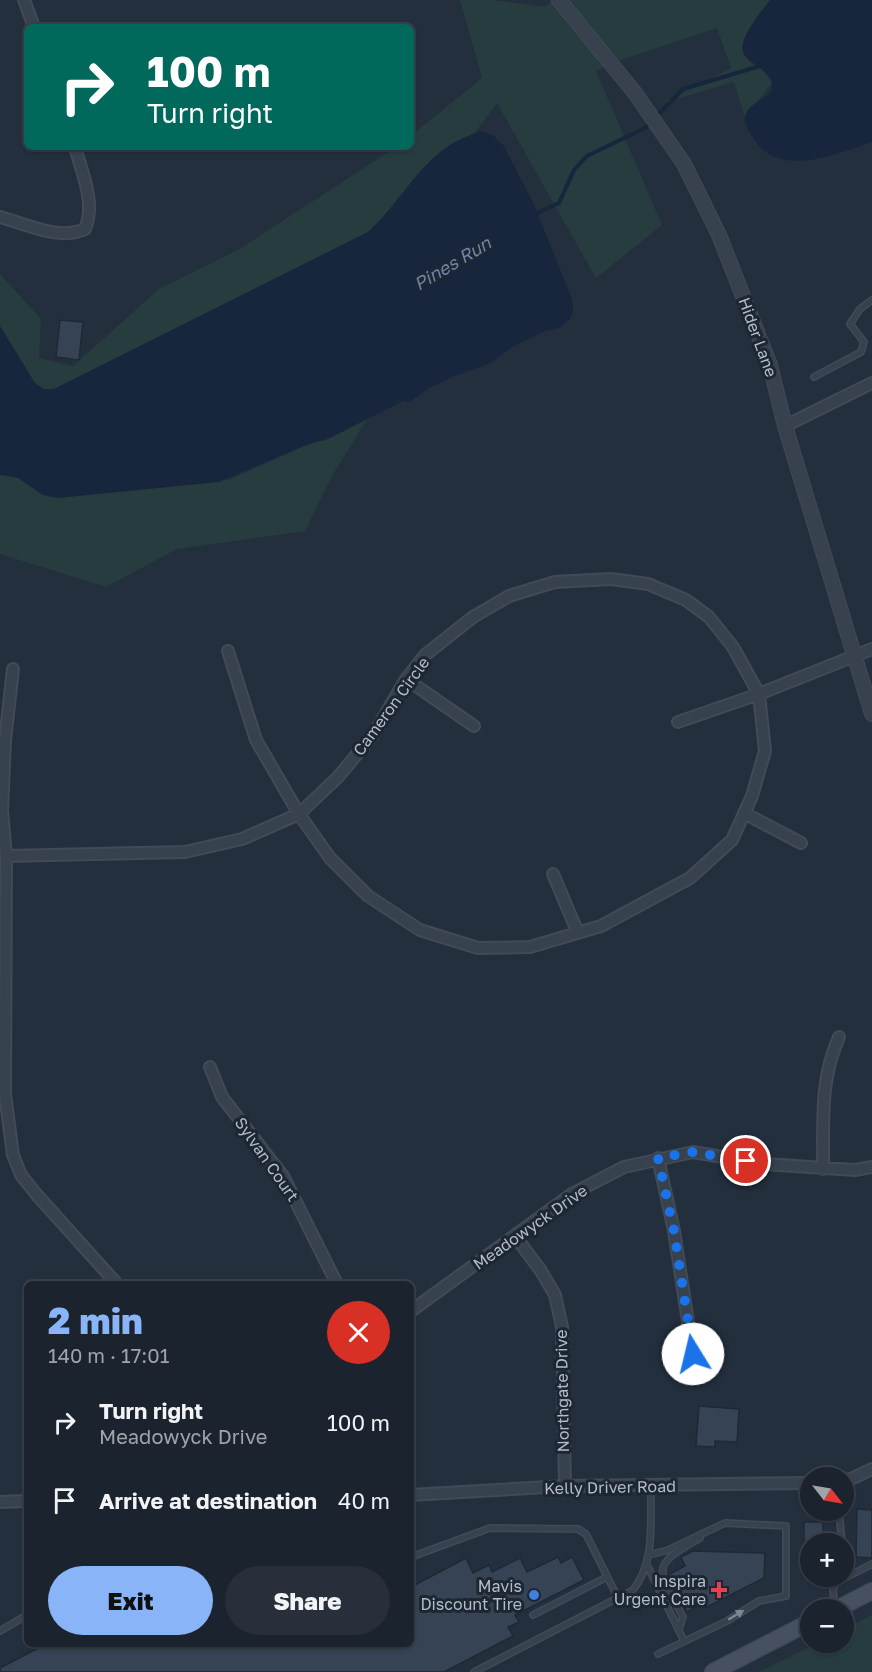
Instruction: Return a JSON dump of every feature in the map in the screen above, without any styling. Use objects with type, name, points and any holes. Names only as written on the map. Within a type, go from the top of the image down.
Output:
[{"type":"main road","points":[[854,1599],[872,1590]]},
{"type":"main road","points":[[713,1672],[800,1627]]},
{"type":"street","points":[[24,0],[33,24]]},
{"type":"street","name":"Hider Lane","points":[[559,0],[636,93],[684,164],[718,236],[770,365],[785,426],[872,714]]},
{"type":"street","points":[[0,217],[56,233],[73,235],[85,229],[91,207],[76,150]]},
{"type":"street","points":[[785,426],[872,383]]},
{"type":"street","name":"Cameron Circle","points":[[6,856],[185,852],[242,839],[299,814],[338,777],[373,735],[406,679],[425,655],[473,617],[509,596],[555,582],[611,579],[648,584],[686,600],[709,616],[733,647],[759,694],[765,751],[752,796],[732,840],[690,878],[601,926],[530,947],[478,948],[420,930],[368,896],[330,858],[299,814]]},
{"type":"street","points":[[678,722],[759,694],[872,649]]},
{"type":"street","points":[[228,651],[256,740],[299,814]]},
{"type":"street","points":[[13,669],[4,741],[2,810],[6,856],[5,1094],[8,1126],[13,1155],[21,1175],[113,1281]]},
{"type":"street","points":[[406,679],[474,726]]},
{"type":"street","points":[[744,813],[801,843]]},
{"type":"street","points":[[553,874],[578,933]]},
{"type":"street","points":[[823,1169],[824,1084],[829,1062],[840,1037]]},
{"type":"street","name":"Sylvan Court","points":[[210,1067],[222,1097],[283,1176],[336,1281]]},
{"type":"street","name":"Meadowyck Drive","points":[[414,1309],[572,1194],[624,1167],[693,1152],[764,1164],[823,1169],[855,1170],[872,1167]]},
{"type":"street","points":[[658,1158],[674,1231],[693,1354]]},
{"type":"street","name":"Northgate Drive","points":[[515,1236],[541,1271],[555,1295],[562,1327],[565,1486]]},
{"type":"street","points":[[854,1477],[872,1468]]},
{"type":"street","name":"Kelly Driver Road","points":[[414,1495],[565,1486],[800,1483]]},
{"type":"street","points":[[0,1502],[24,1501]]},
{"type":"lane","points":[[814,377],[861,352],[864,342],[850,324],[860,309],[872,300]]},
{"type":"lane","points":[[474,1672],[633,1590],[643,1577],[649,1555],[651,1486]]},
{"type":"lane","points":[[649,1555],[668,1550],[725,1523],[786,1526],[786,1596],[759,1601],[727,1621],[658,1654]]},
{"type":"lane","points":[[679,1629],[683,1617],[666,1586],[662,1570],[665,1560],[674,1552],[725,1523]]},
{"type":"lane","points":[[414,1556],[490,1528],[578,1528],[586,1534],[618,1598]]},
{"type":"lane","points":[[647,1564],[684,1641]]},
{"type":"lane","points":[[854,1572],[872,1564]]},
{"type":"lane","points":[[533,1615],[608,1577]]},
{"type":"lane","points":[[0,1631],[24,1617]]},
{"type":"green space","points":[[460,0],[493,0],[545,7],[553,0],[779,0],[743,42],[772,83],[745,117],[734,82],[660,104],[731,68],[717,28],[615,62],[596,71],[662,225],[596,278],[497,103],[474,134],[368,232],[54,389],[228,480],[368,418],[333,474],[305,531],[177,549],[106,587],[0,554],[0,274],[41,319],[39,358],[73,366],[159,289],[238,250],[391,150],[414,150],[414,134],[482,78]]},
{"type":"green space","points":[[872,1615],[872,1672],[759,1672],[800,1652],[854,1653],[854,1624]]},
{"type":"water","points":[[770,0],[872,0],[872,142],[826,157],[793,161],[778,158],[765,151],[754,139],[746,124],[746,113],[749,108],[768,95],[772,85],[767,73],[745,56],[743,43],[751,26]]},
{"type":"water","points":[[480,131],[494,136],[504,146],[534,205],[572,299],[571,318],[560,328],[545,331],[512,347],[491,363],[454,376],[427,389],[410,402],[403,401],[328,439],[306,445],[219,482],[58,498],[43,495],[18,478],[0,475],[0,326],[35,383],[44,389],[54,389],[368,232],[436,155],[454,142]]},
{"type":"building","points":[[60,320],[83,322],[79,360],[56,357]]},
{"type":"building","points":[[699,1406],[739,1409],[737,1442],[715,1441],[715,1447],[696,1446]]},
{"type":"building","points":[[857,1509],[872,1510],[872,1558],[856,1557]]},
{"type":"building","points":[[804,1522],[823,1522],[823,1533],[804,1533]]},
{"type":"building","name":"Inspira Urgent Care","points":[[693,1551],[765,1553],[764,1578],[707,1607],[705,1602],[687,1612],[668,1575],[685,1566],[681,1557]]},
{"type":"building","points":[[558,1557],[561,1563],[572,1557],[584,1580],[515,1615],[519,1622],[508,1627],[513,1636],[444,1672],[0,1672],[0,1668],[40,1647],[414,1647],[414,1585],[466,1558],[473,1573],[489,1565],[492,1572],[520,1558],[527,1572]]},
{"type":"waterway","name":"Pines Run","points":[[533,215],[559,203],[574,170],[587,156],[645,128],[683,89],[760,66]]},
{"type":"place","name":"Inspira Urgent Care","points":[[719,1590]]},
{"type":"place","name":"Mavis Discount Tire","points":[[534,1595]]},
{"type":"route","points":[[693,1354],[674,1231],[658,1158],[693,1152],[746,1161]]}]
